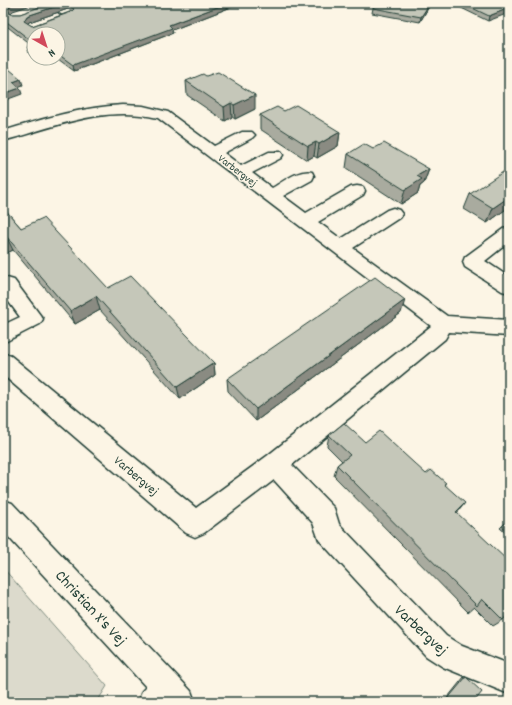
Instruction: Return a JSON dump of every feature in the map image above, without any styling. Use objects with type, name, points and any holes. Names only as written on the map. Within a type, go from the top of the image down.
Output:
[{"type":"street","points":[[38,8],[52,3],[72,16],[54,19]]},
{"type":"street","points":[[163,99],[206,130],[194,136]]},
{"type":"street","name":"Varbergvej","points":[[3,136],[77,114],[129,109],[148,110],[163,115],[194,136],[444,324],[438,333],[275,464],[195,524],[3,362]]},
{"type":"street","points":[[214,152],[247,135]]},
{"type":"street","points":[[241,172],[275,155]]},
{"type":"street","points":[[271,195],[306,176]]},
{"type":"street","points":[[306,221],[357,191]]},
{"type":"street","points":[[341,247],[394,214]]},
{"type":"street","points":[[509,233],[472,262],[509,286]]},
{"type":"street","points":[[3,335],[33,319],[7,285]]},
{"type":"street","points":[[444,324],[509,328]]},
{"type":"street","name":"Varbergvej","points":[[275,464],[325,517],[328,531],[436,646],[453,657],[509,679]]},
{"type":"street","name":"Christian X's Vej","points":[[3,512],[167,697]]},
{"type":"shaded area","points":[[3,568],[107,686],[97,702],[3,702]]},
{"type":"building","points":[[3,3],[19,3],[11,5],[8,9],[10,14],[20,14],[51,3],[66,3],[27,16],[24,21],[32,26],[26,26],[26,37],[3,19]]},
{"type":"building","points":[[66,3],[228,3],[169,25],[172,28],[73,65],[66,60],[66,26],[32,26],[71,12],[74,9]]},
{"type":"building","points":[[376,3],[430,3],[421,17],[373,8]]},
{"type":"building","points":[[462,3],[509,3],[509,8],[489,16]]},
{"type":"building","points":[[3,64],[21,79],[13,82],[20,88],[3,94]]},
{"type":"building","points":[[218,72],[255,95],[234,105],[231,103],[224,107],[186,81],[203,74],[206,76]]},
{"type":"building","points":[[296,105],[340,132],[319,144],[316,142],[308,146],[260,115],[277,107],[284,111]]},
{"type":"building","points":[[384,143],[429,169],[417,176],[422,179],[405,190],[348,154],[364,144],[373,149]]},
{"type":"building","points":[[509,168],[509,197],[493,208],[470,194]]},
{"type":"building","points":[[3,207],[21,228],[43,218],[108,288],[130,276],[214,363],[177,387],[96,296],[70,311],[6,236],[3,238]]},
{"type":"building","points":[[375,277],[405,300],[256,409],[227,379]]},
{"type":"building","points":[[344,423],[365,442],[379,431],[426,474],[431,470],[465,503],[456,512],[509,562],[509,613],[503,620],[482,599],[477,606],[337,465],[350,455],[329,435]]},
{"type":"building","points":[[509,519],[509,532],[502,526]]},
{"type":"building","points":[[466,677],[482,692],[474,702],[445,702]]}]
